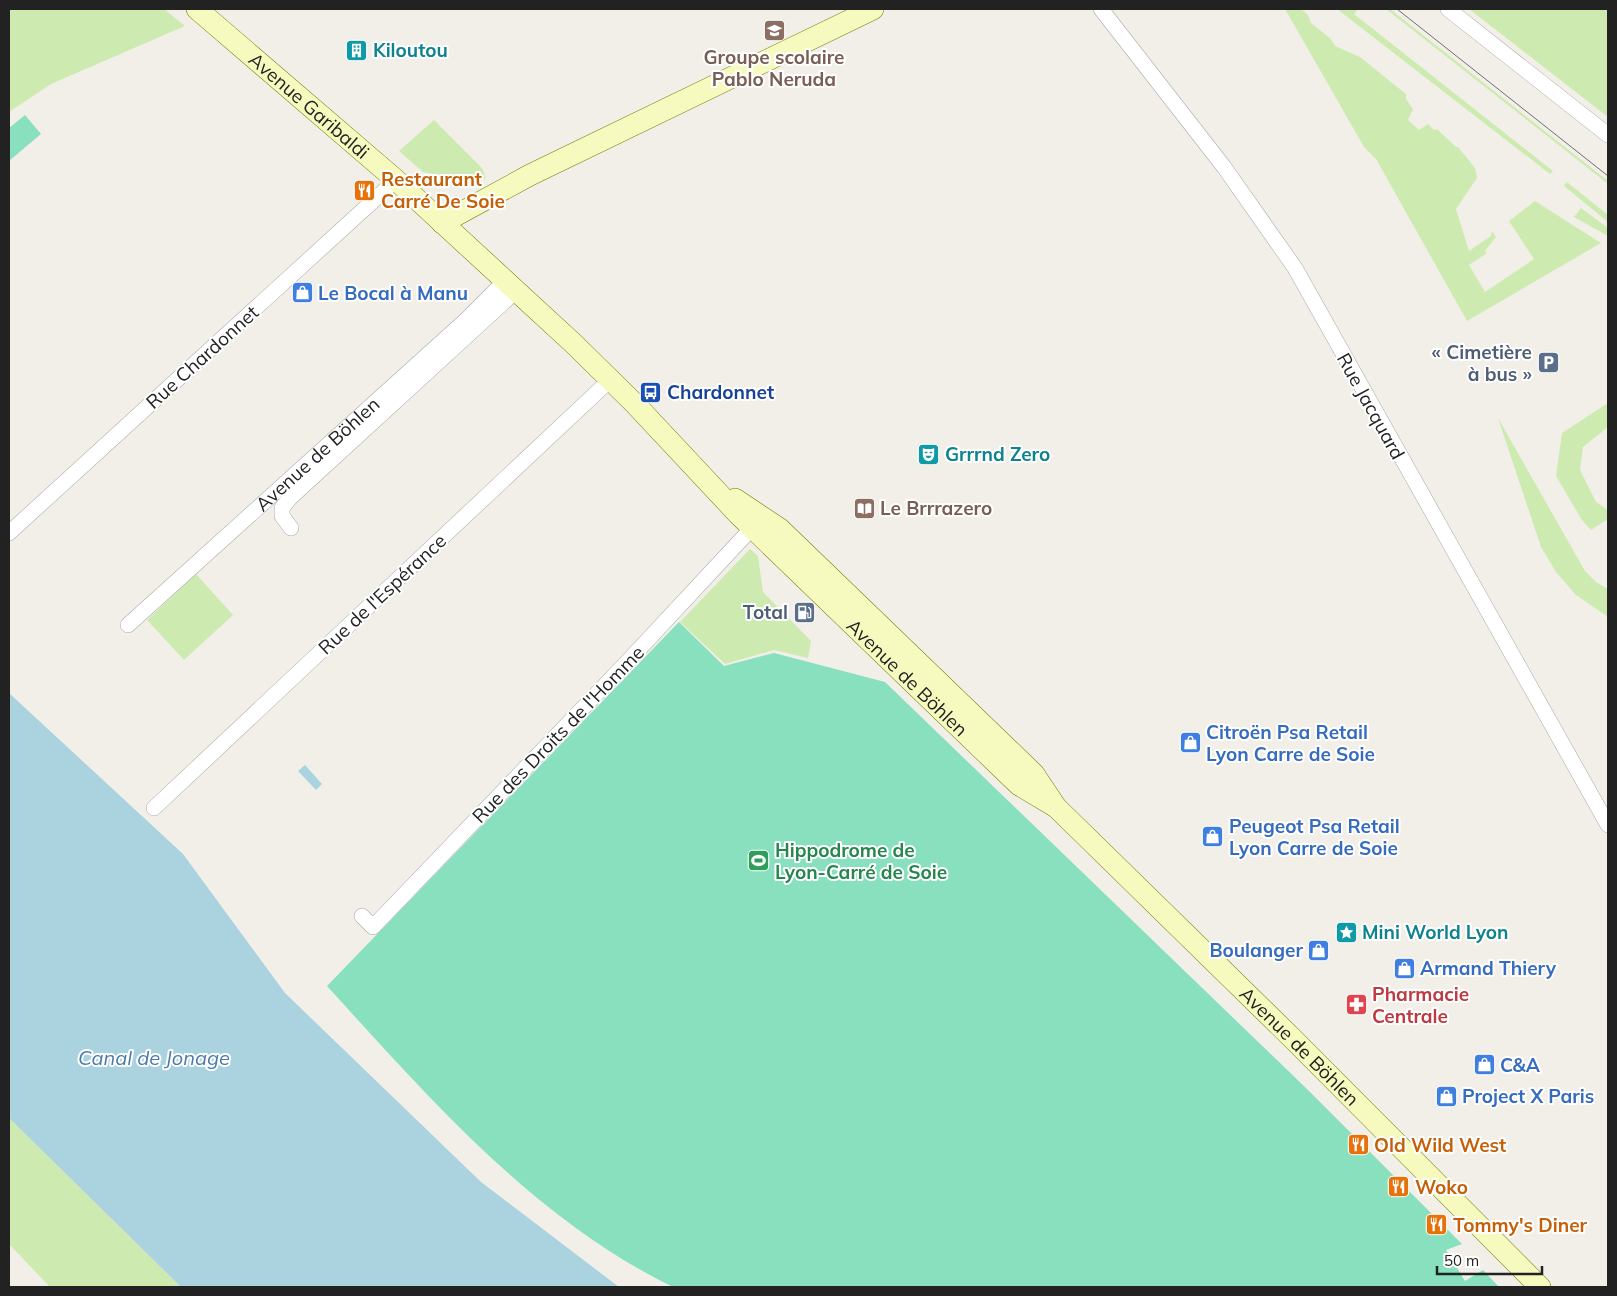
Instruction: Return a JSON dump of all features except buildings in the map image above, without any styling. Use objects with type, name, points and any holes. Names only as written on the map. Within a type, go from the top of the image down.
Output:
[{"type":"main road","name":"Avenue Garibaldi","points":[[197,9],[396,180],[442,223]]},
{"type":"main road","points":[[442,223],[530,175],[873,9]]},
{"type":"main road","name":"Avenue de Böhlen","points":[[442,223],[610,380],[759,534],[1019,785],[1056,807]]},
{"type":"main road","name":"Avenue de Böhlen","points":[[719,492],[741,502],[780,529],[1034,774],[1056,807],[1299,1045],[1540,1287]]},
{"type":"main road","name":"Avenue de Böhlen","points":[[759,534],[772,534],[807,555]]},
{"type":"street","name":"Rue Jacquard","points":[[1101,9],[1224,167],[1295,268],[1385,432],[1608,825]]},
{"type":"street","points":[[1448,9],[1608,135]]},
{"type":"street","name":"Rue Chardonnet","points":[[9,533],[396,180]]},
{"type":"street","points":[[291,528],[282,516],[282,508],[290,498],[510,286]]},
{"type":"street","name":"Avenue de Böhlen","points":[[128,625],[466,320],[510,286]]},
{"type":"street","name":"Rue de l'Espérance","points":[[154,808],[610,380]]},
{"type":"street","name":"Rue des Droits de l'Homme","points":[[362,916],[373,928],[629,660],[759,534]]},
{"type":"green space","points":[[9,9],[164,9],[185,26],[51,84],[9,112]]},
{"type":"green space","points":[[1285,9],[1301,9],[1308,15],[1311,23],[1330,38],[1335,46],[1360,57],[1406,94],[1406,99],[1413,109],[1408,120],[1419,130],[1428,124],[1434,130],[1437,129],[1458,147],[1475,168],[1477,178],[1456,209],[1469,251],[1491,236],[1492,231],[1496,237],[1485,251],[1487,253],[1469,265],[1485,292],[1534,259],[1509,221],[1535,201],[1601,243],[1467,321],[1376,159],[1364,147]]},
{"type":"green space","points":[[1337,9],[1358,9],[1354,14],[1553,171],[1550,174]]},
{"type":"green space","points":[[1386,9],[1390,9],[1608,181],[1608,184]]},
{"type":"green space","points":[[1469,9],[1608,9],[1608,117]]},
{"type":"green space","points":[[25,115],[41,134],[9,161],[9,128]]},
{"type":"green space","points":[[434,120],[482,168],[486,178],[475,182],[423,172],[399,151]]},
{"type":"green space","points":[[1567,182],[1608,215],[1608,222],[1564,186]]},
{"type":"green space","points":[[1581,208],[1608,228],[1608,236],[1574,217]]},
{"type":"green space","points":[[1608,403],[1608,427],[1583,447],[1580,470],[1596,502],[1608,510],[1608,519],[1591,530],[1582,520],[1556,476],[1562,433]]},
{"type":"green space","points":[[1498,418],[1585,571],[1596,582],[1608,589],[1608,617],[1576,595],[1556,572],[1541,547]]},
{"type":"green space","points":[[750,549],[758,556],[763,592],[811,641],[808,658],[774,650],[725,664],[680,622]]},
{"type":"green space","points":[[196,574],[233,615],[184,660],[147,620]]},
{"type":"green space","name":"Hippodrome de Lyon-Carré de Soie","points":[[679,622],[724,666],[774,653],[885,682],[1308,1090],[1462,1244],[1446,1250],[1465,1281],[1483,1270],[1499,1287],[673,1287],[622,1259],[575,1227],[530,1192],[445,1113],[327,986]]},
{"type":"green space","points":[[9,1118],[181,1287],[50,1287],[9,1244]]},
{"type":"water","name":"Canal de Jonage","points":[[9,693],[183,854],[285,993],[481,1182],[619,1287],[181,1287],[9,1118]]},
{"type":"water","points":[[305,765],[322,784],[316,790],[298,771]]},
{"type":"tram line","points":[[1397,9],[1608,176]]},
{"type":"place","name":"Groupe scolaire Pablo Neruda","points":[[774,31]]},
{"type":"place","name":"Kiloutou","points":[[357,50]]},
{"type":"place","name":"Restaurant Carré De Soie","points":[[365,190]]},
{"type":"place","name":"Le Bocal à Manu","points":[[302,293]]},
{"type":"place","name":"« Cimetière à bus »","points":[[1548,363]]},
{"type":"place","name":"Chardonnet","points":[[651,392]]},
{"type":"place","name":"Grrrnd Zero","points":[[929,454]]},
{"type":"place","name":"Le Brrrazero","points":[[864,508]]},
{"type":"place","name":"Total","points":[[804,612]]},
{"type":"place","name":"Citroën Psa Retail Lyon Carre de Soie","points":[[1190,743]]},
{"type":"place","name":"Peugeot Psa Retail Lyon Carre de Soie","points":[[1213,837]]},
{"type":"place","name":"Hippodrome de Lyon-Carré de Soie","points":[[759,861]]},
{"type":"place","name":"Mini World Lyon","points":[[1346,932]]},
{"type":"place","name":"Boulanger","points":[[1319,950]]},
{"type":"place","name":"Armand Thiery","points":[[1404,968]]},
{"type":"place","name":"Pharmacie Centrale","points":[[1356,1005]]},
{"type":"place","name":"C&A","points":[[1484,1065]]},
{"type":"place","name":"Project X Paris","points":[[1446,1096]]},
{"type":"place","name":"Old Wild West","points":[[1358,1145]]},
{"type":"place","name":"Woko","points":[[1399,1187]]},
{"type":"place","name":"Tommy's Diner","points":[[1437,1225]]}]
